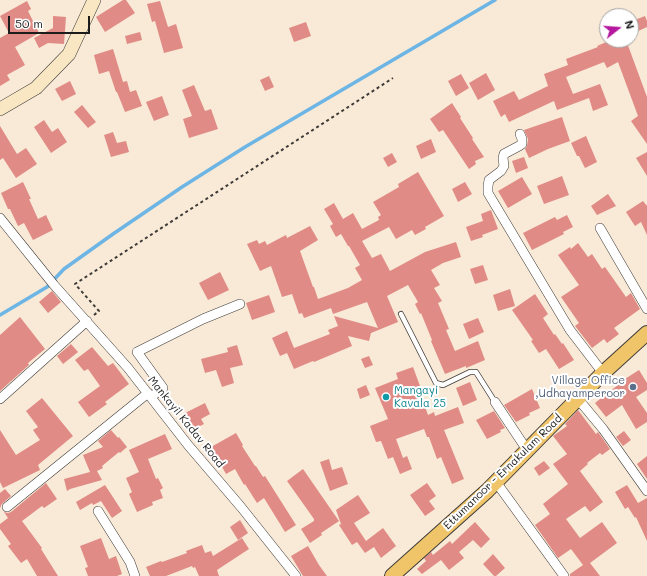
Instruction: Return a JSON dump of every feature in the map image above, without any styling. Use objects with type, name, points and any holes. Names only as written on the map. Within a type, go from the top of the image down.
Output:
[{"type":"main road","points":[[0,109],[36,88],[68,54],[94,0]]},
{"type":"main road","name":"Ettumanoor - Ernakulam Road","points":[[392,576],[496,482],[604,373],[647,333]]},
{"type":"street","points":[[520,134],[522,144],[504,154],[504,166],[501,171],[490,180],[488,193],[570,330],[604,373]]},
{"type":"street","name":"Mankayil Kadav Road","points":[[0,218],[54,285],[128,368],[188,445],[241,507],[296,576]]},
{"type":"street","points":[[600,228],[647,309]]},
{"type":"street","points":[[7,506],[149,395],[163,388],[137,352],[203,319],[240,304]]},
{"type":"street","points":[[0,399],[87,321]]},
{"type":"street","points":[[578,399],[603,429],[647,491]]},
{"type":"street","points":[[495,402],[527,450]]},
{"type":"street","points":[[496,482],[564,576]]},
{"type":"street","points":[[98,511],[130,562],[135,576]]},
{"type":"lane","points":[[401,314],[436,383],[442,385],[470,372],[476,372],[495,402]]},
{"type":"path","points":[[87,321],[99,311],[75,284],[393,78]]},
{"type":"building","points":[[123,0],[126,0],[135,13],[105,32],[96,17]]},
{"type":"building","points":[[27,1],[31,9],[28,11],[39,33],[15,47],[25,65],[7,75],[10,80],[0,86],[0,38],[9,33],[0,16]]},
{"type":"building","points":[[160,1],[168,27],[176,24],[183,48],[164,53],[155,21],[152,22],[147,4]]},
{"type":"building","points":[[53,16],[66,17],[64,44],[48,43],[39,48],[34,38],[53,28]]},
{"type":"building","points":[[645,16],[647,27],[639,31],[639,18]]},
{"type":"building","points":[[306,22],[311,36],[294,42],[289,28]]},
{"type":"building","points":[[140,32],[142,40],[127,44],[125,36]]},
{"type":"building","points":[[599,45],[599,48],[629,48],[647,97],[647,144],[631,121],[638,116],[618,62],[607,68],[604,62],[566,77],[573,94],[600,84],[608,105],[593,111],[589,98],[557,110],[554,101],[509,122],[505,114],[501,117],[493,101],[514,91],[519,100],[548,86],[544,74],[568,65],[566,59],[598,47],[597,46]]},
{"type":"building","points":[[113,49],[123,82],[127,81],[130,92],[136,90],[142,106],[125,112],[109,71],[99,74],[94,55]]},
{"type":"building","points":[[486,73],[495,90],[478,100],[469,83]]},
{"type":"building","points":[[461,74],[469,88],[456,96],[448,81]]},
{"type":"building","points":[[269,76],[274,87],[265,91],[260,80]]},
{"type":"building","points":[[70,81],[76,94],[62,101],[55,89]]},
{"type":"building","points":[[194,85],[205,111],[211,109],[218,129],[189,138],[183,119],[192,116],[182,90]]},
{"type":"building","points":[[162,96],[169,115],[154,121],[146,102]]},
{"type":"building","points":[[452,103],[484,157],[475,161],[476,164],[469,169],[443,130],[439,132],[430,119]]},
{"type":"building","points":[[82,105],[96,122],[88,128],[74,112]]},
{"type":"building","points":[[562,117],[570,141],[529,158],[525,149],[528,139],[524,130]]},
{"type":"building","points":[[44,120],[52,132],[58,128],[67,142],[51,153],[34,127]]},
{"type":"building","points":[[0,126],[17,154],[26,148],[37,164],[16,178],[3,158],[0,160]]},
{"type":"building","points":[[113,132],[117,143],[126,141],[129,152],[111,157],[104,135]]},
{"type":"building","points":[[586,136],[597,162],[585,168],[571,143]]},
{"type":"building","points":[[431,139],[436,152],[421,159],[416,146]]},
{"type":"building","points":[[647,152],[647,176],[636,158]]},
{"type":"building","points":[[392,153],[397,162],[388,167],[383,158]]},
{"type":"building","points":[[524,157],[528,168],[516,173],[512,161]]},
{"type":"building","points":[[418,172],[444,216],[425,227],[426,229],[415,235],[412,230],[396,239],[389,227],[362,241],[372,258],[381,254],[390,271],[425,252],[456,242],[461,257],[443,263],[431,270],[440,285],[434,288],[442,301],[438,303],[449,329],[446,330],[455,351],[478,341],[485,360],[466,368],[466,366],[445,374],[421,313],[420,314],[415,304],[418,302],[408,285],[387,296],[398,322],[371,333],[369,341],[348,336],[352,346],[294,369],[287,353],[280,356],[272,338],[287,331],[294,348],[330,334],[328,330],[338,326],[334,316],[378,328],[367,302],[333,314],[331,308],[304,318],[302,313],[299,314],[292,294],[282,297],[271,266],[260,271],[247,244],[257,240],[259,244],[265,241],[267,245],[286,235],[287,238],[310,226],[318,240],[300,251],[318,299],[348,288],[362,280],[355,268],[360,265],[341,234],[336,237],[330,226],[333,224],[324,209],[334,203],[343,219],[353,213],[362,229],[379,220],[378,217],[381,215],[373,202],[399,187],[398,184]]},
{"type":"building","points":[[562,176],[569,195],[544,204],[537,186]]},
{"type":"building","points":[[522,177],[532,194],[508,208],[498,191]]},
{"type":"building","points":[[23,182],[38,219],[46,215],[53,230],[33,240],[24,223],[18,226],[1,193]]},
{"type":"building","points":[[465,182],[472,194],[458,202],[452,189]]},
{"type":"building","points":[[608,194],[616,206],[597,215],[591,206]]},
{"type":"building","points":[[643,201],[647,206],[647,235],[641,222],[635,226],[626,212]]},
{"type":"building","points":[[491,210],[498,229],[482,235],[483,237],[471,241],[466,227],[483,221],[481,214]]},
{"type":"building","points":[[567,215],[573,227],[563,232],[564,234],[532,250],[523,233],[555,217],[557,220]]},
{"type":"building","points":[[578,243],[588,257],[592,254],[602,269],[605,267],[626,297],[631,293],[640,309],[614,328],[619,334],[607,343],[604,339],[592,348],[575,326],[579,323],[561,297],[579,285],[558,255],[570,247],[571,249]]},
{"type":"building","points":[[483,265],[488,280],[475,284],[470,269]]},
{"type":"building","points":[[220,272],[229,290],[208,300],[199,283]]},
{"type":"building","points":[[510,289],[515,306],[498,311],[493,295]]},
{"type":"building","points":[[52,291],[61,302],[48,313],[39,302]]},
{"type":"building","points":[[535,294],[548,314],[543,318],[554,335],[555,334],[562,344],[563,343],[574,360],[559,369],[546,349],[539,353],[531,341],[533,340],[512,310]]},
{"type":"building","points":[[269,295],[275,312],[252,320],[246,303]]},
{"type":"building","points":[[20,317],[45,349],[28,363],[29,365],[0,391],[0,335]]},
{"type":"building","points":[[478,318],[484,332],[469,339],[463,324]]},
{"type":"building","points":[[71,344],[78,352],[63,364],[57,356]]},
{"type":"building","points":[[237,345],[243,365],[230,368],[234,383],[222,387],[216,370],[205,373],[201,359],[228,352],[227,348]]},
{"type":"building","points":[[92,347],[108,366],[113,363],[129,384],[105,402],[107,404],[89,417],[78,402],[100,386],[88,369],[84,371],[75,360]]},
{"type":"building","points":[[369,356],[373,365],[365,368],[361,359]]},
{"type":"building","points":[[413,367],[428,415],[434,412],[435,416],[458,407],[464,423],[444,430],[464,479],[452,484],[441,457],[437,459],[429,437],[427,437],[424,429],[396,439],[403,458],[407,456],[412,469],[400,474],[393,457],[388,459],[381,441],[376,442],[370,426],[388,419],[375,388],[398,379],[396,373]]},
{"type":"building","points":[[639,370],[647,383],[647,390],[636,397],[647,413],[647,422],[636,429],[622,405],[606,417],[595,403],[618,385],[617,384]]},
{"type":"building","points":[[470,382],[477,400],[463,406],[456,388]]},
{"type":"building","points":[[366,385],[370,395],[360,399],[357,389]]},
{"type":"building","points":[[532,389],[540,408],[529,413],[530,415],[516,422],[504,405]]},
{"type":"building","points":[[42,398],[73,436],[38,465],[40,470],[3,488],[0,482],[0,430],[16,455],[40,440],[33,430],[38,427],[26,411]]},
{"type":"building","points":[[205,403],[210,414],[201,419],[204,424],[192,430],[183,414]]},
{"type":"building","points":[[578,410],[596,434],[598,432],[610,449],[602,455],[600,453],[587,463],[588,464],[580,471],[603,502],[590,512],[585,506],[566,519],[580,538],[602,522],[617,543],[590,563],[600,576],[570,576],[570,574],[583,565],[571,549],[558,558],[535,525],[550,514],[543,504],[568,484],[553,464],[567,454],[553,436],[567,426],[565,424]]},
{"type":"building","points":[[494,411],[505,428],[500,430],[501,432],[487,439],[476,420]]},
{"type":"building","points":[[111,430],[127,447],[102,466],[103,468],[97,471],[102,480],[67,491],[64,479],[90,472],[83,455],[103,447],[98,441]]},
{"type":"building","points":[[624,431],[631,440],[623,446],[616,437]]},
{"type":"building","points":[[236,433],[243,445],[242,446],[255,466],[263,477],[265,476],[296,525],[285,532],[264,498],[257,503],[235,469],[226,474],[211,447]]},
{"type":"building","points":[[165,434],[172,449],[148,459],[156,479],[158,478],[163,488],[160,490],[163,498],[152,502],[153,505],[137,512],[129,494],[132,492],[126,478],[139,472],[129,450]]},
{"type":"building","points":[[647,456],[647,479],[637,464]]},
{"type":"building","points":[[329,459],[332,470],[342,467],[348,484],[330,491],[320,462]]},
{"type":"building","points":[[544,461],[550,468],[539,476],[534,468]]},
{"type":"building","points":[[303,469],[339,521],[321,533],[322,535],[310,543],[301,529],[314,521],[314,519],[287,481]]},
{"type":"building","points":[[46,483],[57,499],[44,508],[42,506],[22,521],[42,548],[41,549],[58,576],[37,576],[27,559],[21,563],[8,546],[11,544],[0,529],[0,524],[8,518],[4,512],[11,512]]},
{"type":"building","points":[[427,483],[436,496],[429,501],[435,509],[425,516],[410,495]]},
{"type":"building","points":[[105,485],[122,511],[112,518],[101,501],[93,505],[92,503],[80,510],[76,502]]},
{"type":"building","points":[[627,485],[638,503],[647,498],[647,541],[636,517],[635,518],[628,507],[625,509],[615,492]]},
{"type":"building","points":[[5,489],[11,496],[1,505],[1,508],[0,493]]},
{"type":"building","points":[[358,495],[370,513],[354,523],[366,541],[383,528],[396,546],[381,558],[374,547],[365,553],[357,542],[352,545],[339,525],[341,524],[336,510]]},
{"type":"building","points":[[240,520],[248,533],[238,540],[230,527]]},
{"type":"building","points":[[475,522],[490,539],[481,548],[473,540],[459,552],[464,558],[449,570],[441,560],[422,574],[417,569],[426,561],[424,558],[431,552],[433,555],[450,541],[452,544]]},
{"type":"building","points":[[101,538],[109,559],[116,556],[122,574],[117,576],[88,576],[85,568],[88,567],[80,546]]},
{"type":"building","points":[[242,538],[249,549],[217,570],[219,576],[199,576],[195,567],[193,568],[192,566],[166,576],[150,576],[146,567],[187,553],[186,551],[202,545],[205,553],[211,551],[213,556]]},
{"type":"building","points":[[308,546],[327,576],[303,576],[291,556]]},
{"type":"building","points":[[493,554],[505,568],[496,576],[494,576],[483,564]]},
{"type":"waterway","points":[[0,315],[47,287],[64,269],[182,187],[245,147],[495,0]]},
{"type":"place","name":"Village Office ,Udhayamperoor","points":[[633,387]]},
{"type":"place","name":"Mangayi Kavala 25","points":[[386,397]]}]
